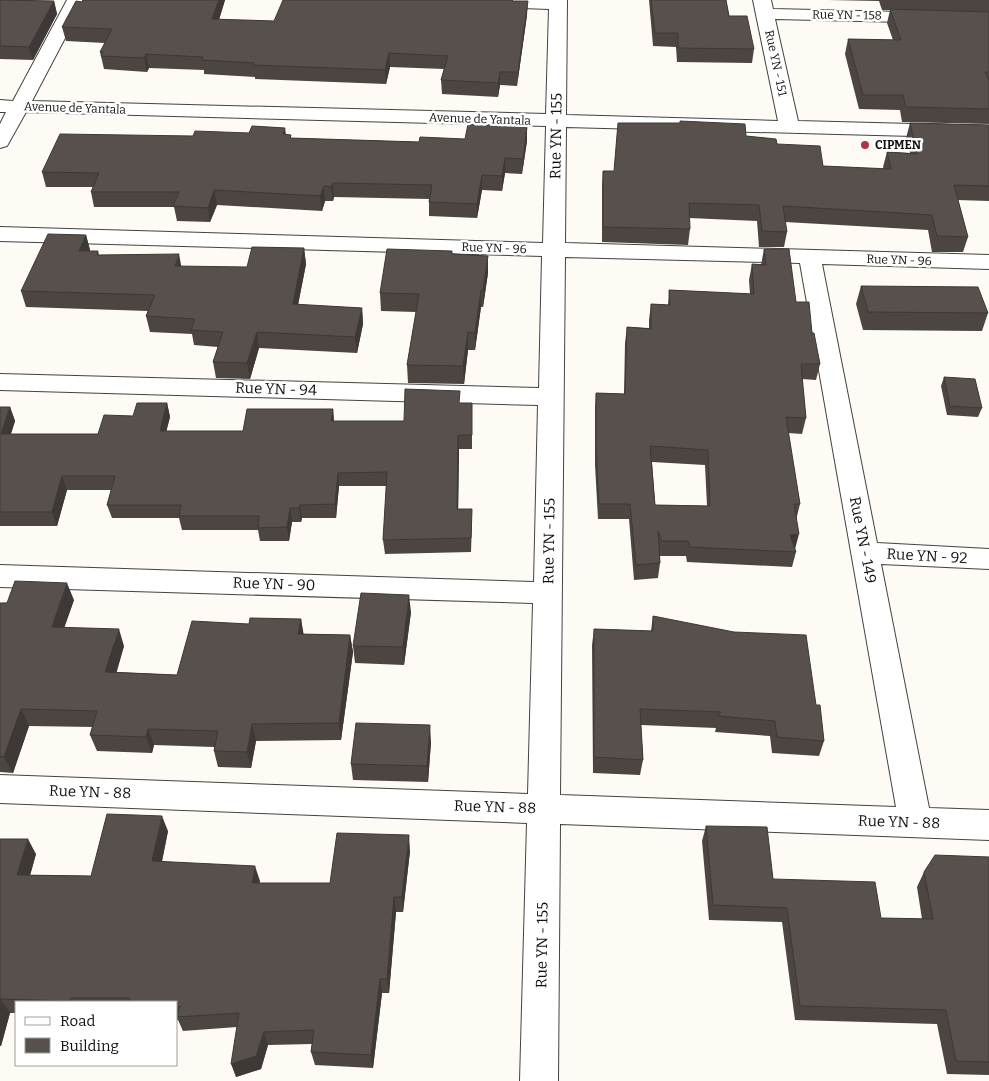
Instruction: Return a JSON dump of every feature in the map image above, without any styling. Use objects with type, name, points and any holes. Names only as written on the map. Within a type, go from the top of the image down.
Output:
[{"type":"street","points":[[0,142],[9,106],[76,0]]},
{"type":"street","points":[[913,0],[919,17]]},
{"type":"street","points":[[471,2],[558,2]]},
{"type":"street","name":"Rue YN - 155","points":[[540,1081],[558,2]]},
{"type":"street","name":"Rue YN - 158","points":[[763,7],[919,17],[989,19]]},
{"type":"street","name":"Rue YN - 151","points":[[763,7],[790,127]]},
{"type":"street","name":"Avenue de Yantala","points":[[9,106],[989,132]]},
{"type":"street","name":"Rue YN - 96","points":[[0,234],[989,262]]},
{"type":"street","name":"Rue YN - 149","points":[[810,257],[916,822]]},
{"type":"street","name":"Rue YN - 94","points":[[0,382],[551,397]]},
{"type":"street","name":"Rue YN - 92","points":[[865,553],[989,559]]},
{"type":"street","name":"Rue YN - 90","points":[[0,576],[548,593]]},
{"type":"street","name":"Rue YN - 88","points":[[0,789],[989,825]]},
{"type":"building","points":[[0,0],[54,1],[29,47],[0,46]]},
{"type":"building","points":[[83,0],[219,0],[212,19],[274,21],[283,0],[528,1],[518,72],[500,72],[498,83],[441,80],[448,56],[389,53],[385,70],[253,65],[254,63],[202,60],[203,57],[146,54],[144,58],[101,56],[103,52],[100,52],[112,29],[62,27],[76,1],[82,2]]},
{"type":"building","points":[[651,0],[726,0],[729,16],[747,16],[754,49],[678,48],[678,33],[655,33]]},
{"type":"building","points":[[890,9],[989,12],[989,72],[985,72],[989,80],[989,109],[906,107],[903,95],[863,95],[848,39],[901,40]]},
{"type":"building","points":[[680,121],[745,124],[746,136],[776,139],[777,144],[820,146],[823,166],[891,169],[887,152],[917,154],[910,123],[989,125],[989,186],[954,185],[968,237],[937,236],[932,215],[783,206],[787,232],[762,231],[759,205],[689,203],[690,229],[603,227],[603,171],[614,171],[618,123],[680,123]]},
{"type":"building","points":[[468,124],[527,127],[523,159],[505,158],[502,176],[482,175],[477,204],[429,202],[432,185],[333,183],[331,187],[324,186],[320,196],[214,190],[208,208],[173,206],[179,192],[91,192],[99,173],[42,172],[60,134],[193,136],[195,131],[249,133],[252,126],[285,128],[283,134],[291,135],[290,138],[419,142],[420,137],[465,139]]},
{"type":"building","points":[[48,234],[86,235],[79,251],[98,251],[97,255],[179,254],[175,266],[247,267],[252,247],[304,248],[293,304],[362,308],[355,337],[257,332],[247,363],[213,362],[223,332],[191,330],[195,319],[146,316],[155,295],[21,291]]},
{"type":"building","points":[[387,249],[452,251],[452,254],[488,256],[475,333],[468,332],[463,366],[407,365],[419,294],[380,293]]},
{"type":"building","points":[[764,249],[789,249],[796,302],[809,302],[812,333],[814,333],[820,364],[801,364],[806,418],[786,417],[800,504],[794,504],[799,534],[790,535],[796,552],[690,547],[688,541],[662,541],[658,531],[660,563],[636,565],[630,504],[599,504],[596,449],[596,393],[625,394],[627,327],[651,329],[651,304],[670,305],[669,290],[754,294],[752,264],[766,265]],"holes":[[[650,446],[708,450],[710,506],[655,505]]]},
{"type":"building","points":[[861,286],[978,287],[988,313],[868,312]]},
{"type":"building","points":[[944,377],[975,379],[982,408],[950,406]]},
{"type":"building","points":[[405,389],[460,391],[459,403],[472,403],[472,435],[458,435],[457,509],[472,509],[471,538],[383,540],[387,472],[338,473],[335,504],[300,505],[299,508],[290,508],[287,527],[258,528],[259,516],[179,516],[181,505],[107,505],[115,476],[62,476],[52,512],[0,512],[0,407],[10,407],[1,434],[98,434],[104,415],[133,416],[137,403],[167,403],[160,431],[243,431],[247,409],[333,409],[331,421],[404,421]]},
{"type":"building","points":[[15,581],[67,583],[52,627],[119,629],[105,672],[177,675],[192,621],[249,624],[250,618],[301,619],[298,634],[350,635],[339,723],[252,724],[247,752],[214,751],[218,731],[148,729],[146,737],[90,735],[97,711],[21,709],[4,757],[0,756],[0,603],[7,603]]},
{"type":"building","points":[[361,593],[409,595],[403,647],[353,646]]},
{"type":"building","points":[[653,616],[734,632],[806,635],[816,705],[820,705],[824,741],[777,737],[775,721],[718,716],[721,712],[640,709],[643,760],[594,757],[594,629],[653,631]]},
{"type":"building","points":[[356,723],[430,725],[427,766],[351,764]]},
{"type":"building","points":[[107,814],[162,816],[152,861],[255,866],[252,883],[330,883],[337,833],[409,835],[402,897],[394,897],[387,979],[380,979],[371,1055],[311,1052],[314,1030],[264,1032],[256,1056],[231,1064],[239,1013],[178,1017],[180,1006],[178,1006],[178,1001],[129,1001],[130,998],[71,998],[70,1001],[0,999],[0,839],[28,839],[17,875],[91,876]]},
{"type":"building","points":[[706,826],[767,827],[773,879],[875,882],[881,918],[933,919],[924,872],[935,855],[989,857],[989,1062],[956,1061],[946,1010],[800,1006],[787,908],[713,905]]},
{"type":"place","name":"CIPMEN","points":[[865,145]]}]
